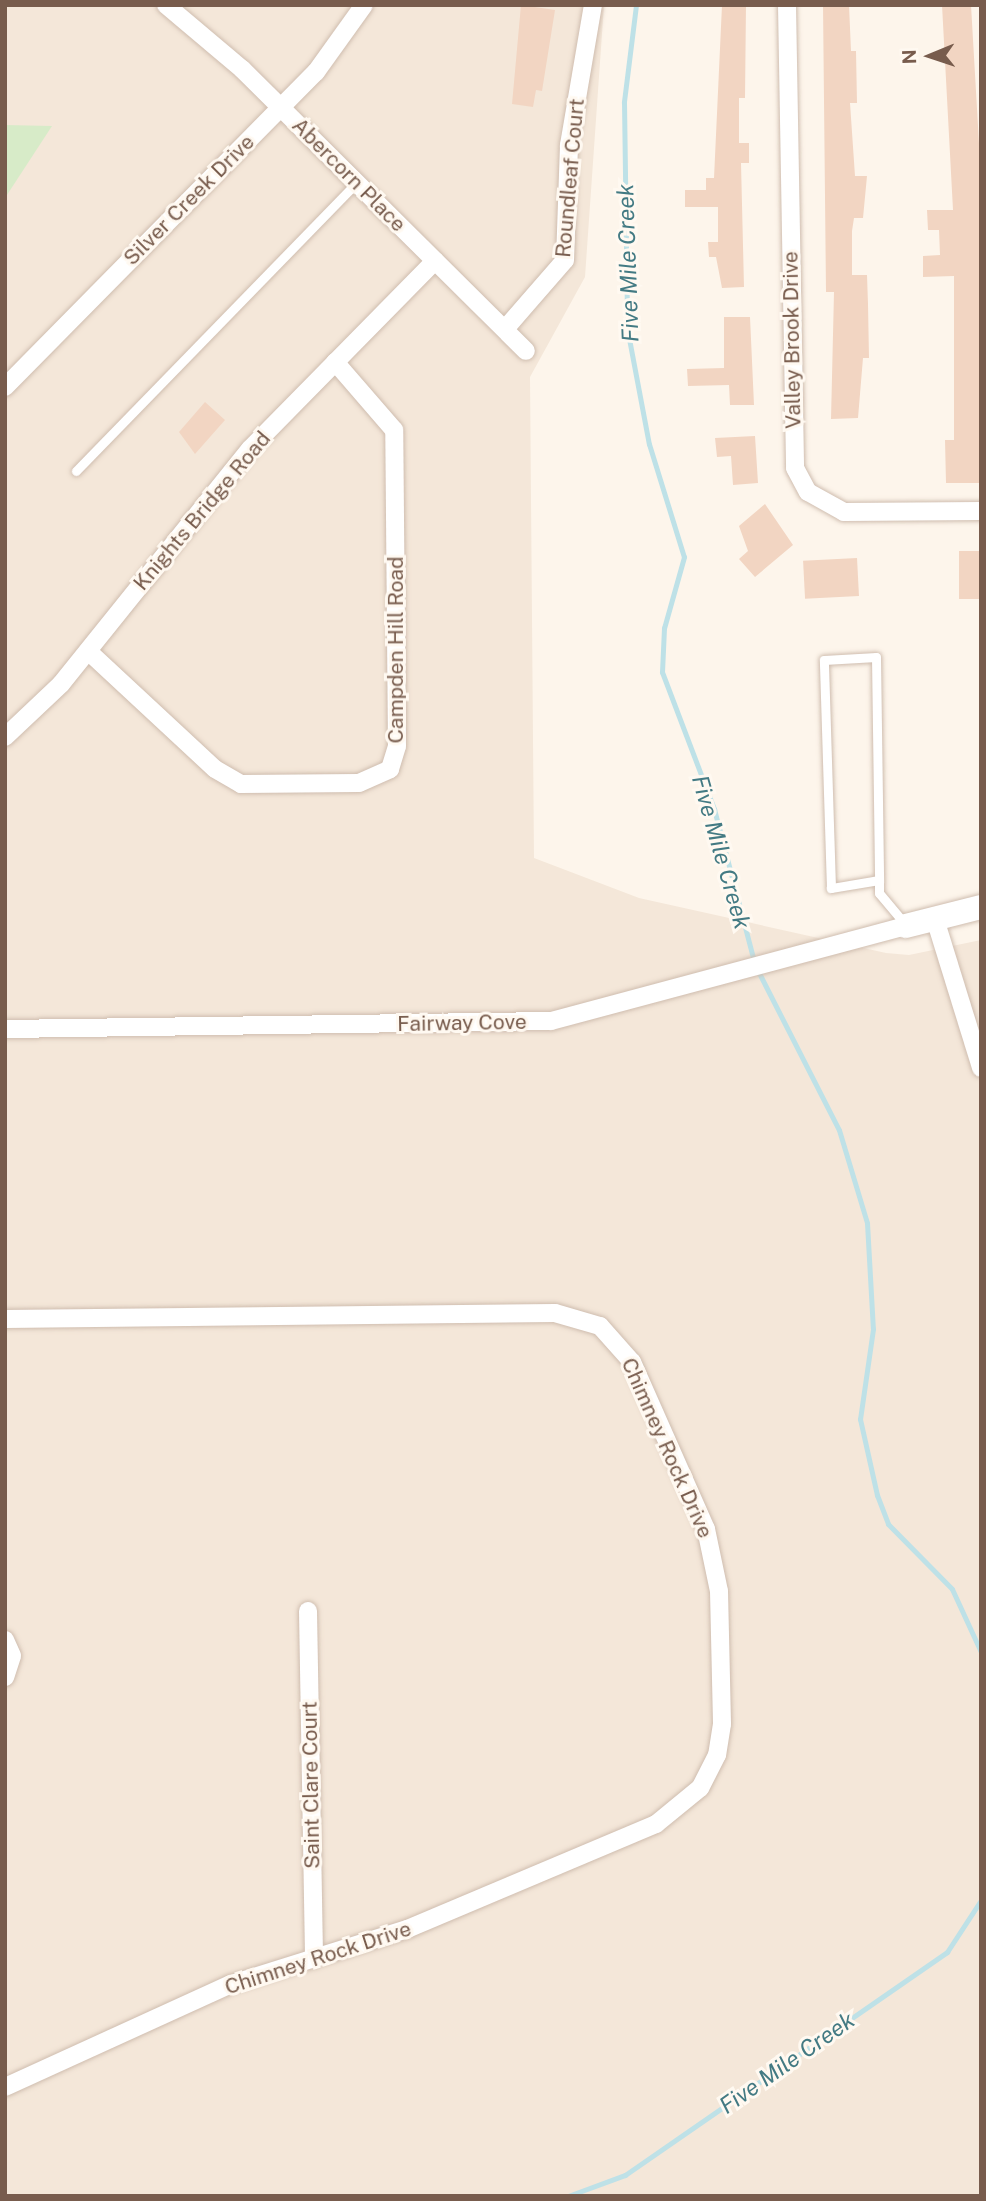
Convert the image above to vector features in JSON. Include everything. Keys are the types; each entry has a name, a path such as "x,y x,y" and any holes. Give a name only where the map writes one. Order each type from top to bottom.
{"street":[{"name":"Abercorn Place","path":"166,5 281,108 526,351"},
{"name":"Silver Creek Drive","path":"5,387 281,108 344,38 364,5"},
{"name":"Roundleaf Court","path":"505,329 565,260 569,145 593,5"},
{"name":"Valley Brook Drive","path":"787,5 793,450 801,482 818,501 844,512 981,511"},
{"name":"Knights Bridge Road","path":"5,737 88,651 224,478 435,261"},
{"name":"Campden Hill Road","path":"88,651 215,769 241,784 359,783 390,769 397,746 396,442 386,414 335,362"},
{"path":"906,926 981,907"},
{"path":"934,919 976,1043 981,1068"},
{"name":"Fairway Cove","path":"5,1029 551,1021 906,926"},
{"name":"Chimney Rock Drive","path":"5,1319 555,1313 600,1326 632,1362 715,1562 722,1724 711,1771 684,1806 656,1824 407,1929 231,1984 5,2087"},
{"name":"Saint Clare Court","path":"308,1611 314,1959"},
{"path":"5,1640 12,1656 5,1677"}],"lane":[{"path":"76,471 356,183"},
{"path":"879,880 831,888 824,660 876,657 879,880 879,893 906,926"}],"shaded area":[{"path":"5,5 604,5 585,277 530,377 534,858 639,898 886,953 909,955 981,940 981,2196 5,2196"}],"green space":[{"path":"5,125 52,126 5,198"}],"building":[{"path":"521,5 555,10 542,91 536,90 533,107 512,104"},
{"path":"722,5 746,5 745,98 739,98 739,143 749,143 749,163 741,163 744,287 722,288 716,257 709,257 708,242 718,242 718,207 685,207 685,190 706,190 706,178 714,178"},
{"path":"823,5 849,5 851,51 856,51 857,103 850,103 855,176 867,176 863,218 854,218 852,231 852,275 867,275 868,304 869,358 863,358 858,418 831,419 834,292 826,292"},
{"path":"942,5 971,5 981,178 980,483 946,483 945,440 954,440 954,276 923,277 923,256 940,255 939,230 928,230 927,210 953,210"},
{"path":"724,317 750,317 754,405 730,405 729,385 688,386 687,369 724,368"},
{"path":"205,402 225,420 195,454 179,432"},
{"path":"755,436 758,483 733,485 731,456 717,457 715,438"},
{"path":"765,504 793,545 755,577 739,559 748,551 739,526"},
{"path":"959,551 981,551 981,599 959,599"},
{"path":"857,558 859,596 805,599 803,561"}],"waterway":[{"name":"Five Mile Creek","path":"636,5 624,102 627,328 649,444 684,557 664,628 662,672 714,809 754,962"},
{"name":"Five Mile Creek","path":"758,971 839,1130 867,1223 873,1329 860,1419 877,1495 888,1524 952,1589 981,1652"},
{"name":"Five Mile Creek","path":"568,2196 625,2175 947,1952 981,1900"}]}
